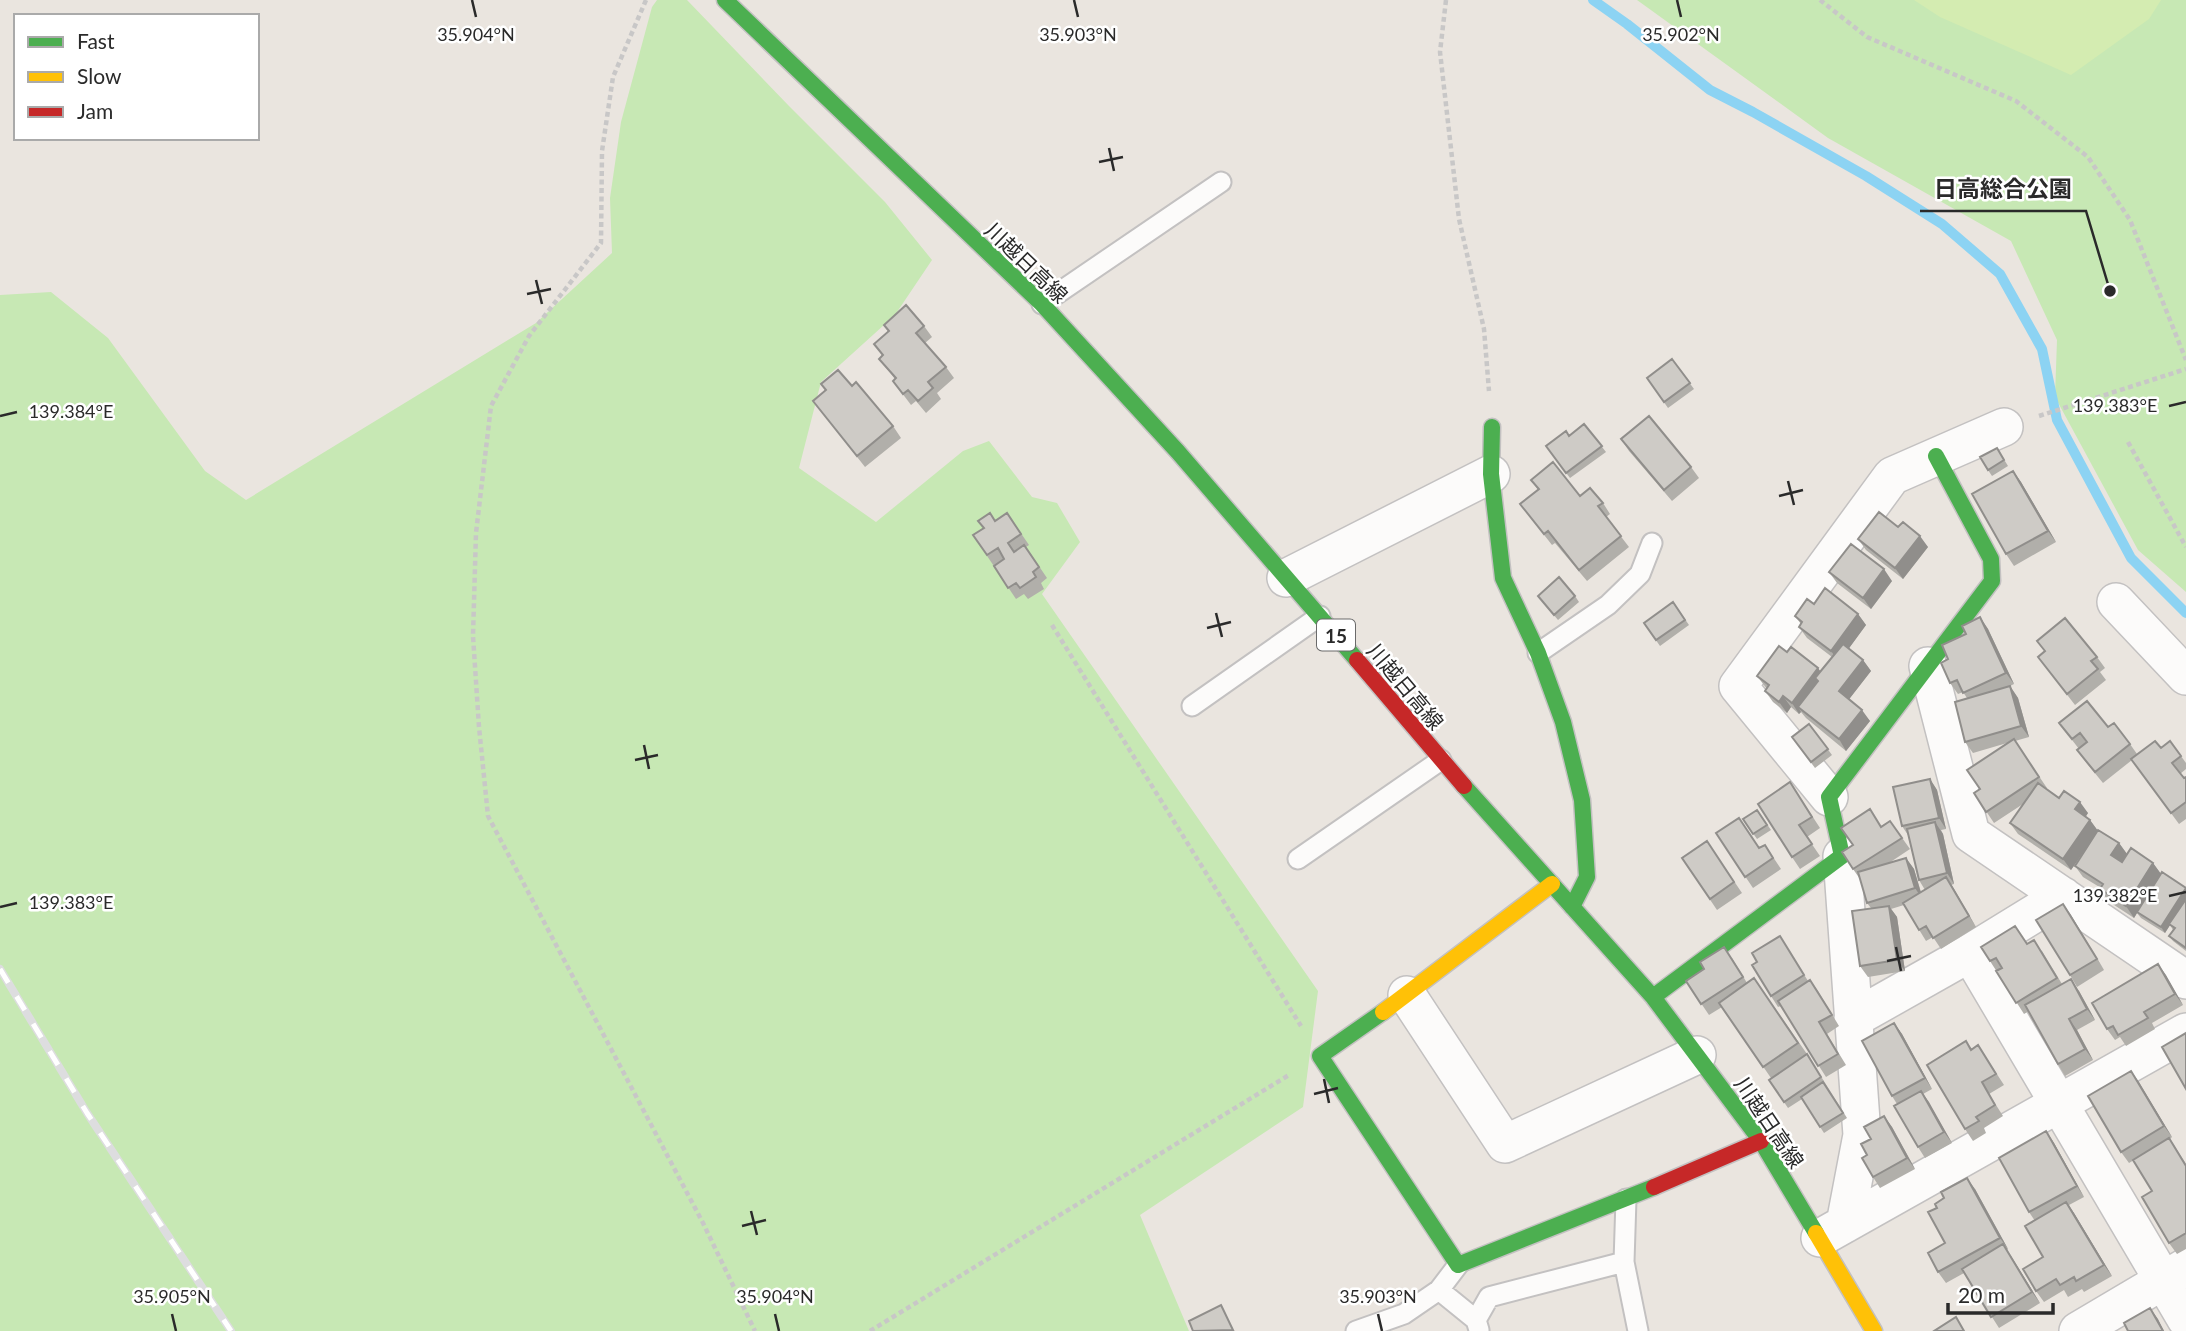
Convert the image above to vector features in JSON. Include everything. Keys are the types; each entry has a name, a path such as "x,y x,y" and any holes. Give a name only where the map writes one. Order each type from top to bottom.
{"street":[{"name":"川越日高線","path":"742,6 1042,304 1178,452 1441,760 1653,997 1761,1142 1833,1231 1874,1331"},
{"path":"1492,427 1491,474 1503,578 1538,653 1563,722 1582,800 1587,877 1572,907"},
{"path":"1833,1231 1862,1135 1842,856 1829,797 1738,686 1892,476 2004,427"},
{"path":"1829,797 1992,581 1991,559 1936,456"},
{"path":"1286,578 1491,474"},
{"path":"2116,602 2186,676"},
{"path":"1928,666 1971,834 2186,980"},
{"path":"1653,997 1842,856"},
{"path":"1552,884 1407,995 1320,1056 1458,1265 1761,1142"},
{"path":"1853,1019 1970,953 2063,896"},
{"path":"1970,953 2059,1104 2175,1274 2186,1319"},
{"path":"1407,995 1505,1144 1697,1055"},
{"path":"1833,1231 2186,1032"},
{"path":"2078,1331 2175,1274"}],"lane":[{"path":"1042,304 1221,182"},
{"path":"1538,653 1608,605 1640,574 1652,543"},
{"path":"1192,706 1320,616"},
{"path":"1298,859 1441,760"},
{"path":"1626,1199 1624,1262 1638,1331"},
{"path":"1439,1290 1478,1326 1489,1297 1624,1262"},
{"path":"1356,1331 1404,1314 1439,1290 1458,1265"}],"path":[{"path":"646,0 613,77 603,151 601,243 529,336 491,406 477,533 472,636 479,727 488,816 703,1223 755,1331"},
{"path":"1446,0 1440,52 1459,219 1484,329 1492,427"},
{"path":"1820,0 1867,37 2016,101 2088,157 2130,220 2186,360"},
{"path":"2004,427 2186,369"},
{"path":"2128,442 2186,547"},
{"path":"870,1331 1320,1056 1052,625"}],"green space":[{"path":"657,0 687,0 885,202 932,260 895,315 821,382 799,468 876,522 963,451 989,441 1032,497 1057,503 1080,542 1042,594 1318,991 1303,1107 1140,1215 1189,1331 0,1331 0,295 51,292 108,338 205,471 246,500 536,323 612,253 610,198 621,122 652,7"},
{"path":"1637,0 2186,0 2186,592 2138,550 2055,397 2057,340 2011,241 1828,138"},
{"path":"1914,0 2161,0 2149,19 2071,75 1940,17"}],"building":[{"path":"906,305 924,326 916,333 946,367 928,382 933,388 918,401 908,390 903,394 893,381 896,378 879,359 883,355 874,344 889,331 884,325"},
{"path":"1672,359 1690,383 1664,402 1647,378"},
{"path":"838,370 852,386 856,382 893,426 857,456 813,401 826,390 821,384"},
{"path":"1649,416 1691,467 1664,490 1621,439"},
{"path":"1584,424 1602,446 1566,473 1546,446 1566,431 1569,436"},
{"path":"1997,448 2004,460 1988,470 1980,457"},
{"path":"1553,462 1580,496 1590,488 1603,503 1598,506 1621,536 1579,570 1548,531 1544,534 1520,504 1539,489 1531,480"},
{"path":"2013,471 2048,531 2006,554 1972,494"},
{"path":"1879,512 1898,527 1903,522 1920,536 1895,568 1858,539"},
{"path":"990,513 995,521 1007,513 1021,534 1008,543 1014,552 1024,545 1039,567 1033,572 1036,577 1020,588 1016,583 1008,588 994,566 1004,559 998,548 987,555 973,535 984,528 978,521"},
{"path":"1851,544 1884,569 1863,598 1829,572"},
{"path":"1559,577 1575,596 1554,615 1538,596"},
{"path":"1825,588 1858,614 1831,651 1799,627 1802,622 1795,616 1807,599 1814,604"},
{"path":"1673,602 1685,620 1656,640 1644,623"},
{"path":"1980,617 2006,673 1963,693 1957,680 1950,683 1941,663 1948,659 1942,645 1966,634 1962,626"},
{"path":"2065,618 2097,657 2091,661 2098,669 2067,694 2038,657 2045,651 2037,641"},
{"path":"1843,644 1863,660 1839,691 1862,710 1839,739 1798,707 1818,681 1815,678"},
{"path":"1779,646 1787,652 1791,647 1818,668 1792,703 1783,696 1779,702 1765,691 1769,685 1757,676"},
{"path":"2010,686 2021,726 1965,742 1955,702"},
{"path":"2087,701 2108,727 2114,723 2130,744 2095,772 2077,750 2087,742 2080,733 2072,739 2059,723"},
{"path":"1809,724 1828,749 1811,762 1792,737"},
{"path":"2014,739 2039,777 1986,812 1974,793 1980,789 1967,770"},
{"path":"2155,741 2161,748 2170,741 2181,756 2172,763 2184,778 2186,777 2186,802 2171,813 2131,759"},
{"path":"1930,779 1939,818 1902,826 1893,787"},
{"path":"1790,782 1812,817 1799,825 1812,844 1792,857 1758,804"},
{"path":"2038,783 2059,798 2064,791 2080,802 2075,809 2090,820 2063,859 2010,823"},
{"path":"1870,809 1881,827 1890,821 1902,838 1853,869 1842,852 1853,845 1841,828"},
{"path":"1757,810 1767,825 1753,834 1743,819"},
{"path":"1739,818 1759,848 1765,845 1773,858 1745,877 1716,833"},
{"path":"1935,822 1947,873 1919,880 1907,829"},
{"path":"2098,830 2119,843 2111,855 2122,862 2131,848 2153,863 2126,906 2100,889 2103,884 2075,866"},
{"path":"1707,841 1734,882 1710,899 1682,858"},
{"path":"1906,858 1915,888 1867,903 1858,872"},
{"path":"2162,872 2186,888 2161,927 2137,912"},
{"path":"1946,877 1969,916 1933,938 1926,926 1919,930 1903,903"},
{"path":"2186,899 2186,948 2169,936 2175,928 2169,924"},
{"path":"2063,904 2097,959 2070,975 2036,920"},
{"path":"1889,906 1897,960 1860,966 1852,911"},
{"path":"2015,926 2027,944 2034,940 2057,978 2016,1003 1996,971 2002,968 1996,958 1990,961 1981,947"},
{"path":"1780,936 1804,975 1771,996 1752,965 1757,962 1752,953"},
{"path":"1724,947 1743,977 1701,1004 1686,981 1704,969 1700,962"},
{"path":"2158,964 2175,994 2144,1012 2148,1018 2118,1035 2113,1026 2107,1029 2092,1003"},
{"path":"1754,978 1798,1043 1763,1067 1719,1003"},
{"path":"2071,979 2087,1009 2069,1019 2085,1049 2058,1064 2025,1005"},
{"path":"1810,980 1832,1015 1819,1022 1838,1054 1818,1066 1778,1001"},
{"path":"1894,1023 1925,1078 1892,1096 1862,1041"},
{"path":"2186,1033 2186,1089 2162,1047"},
{"path":"1966,1041 1971,1050 1978,1045 1996,1074 1982,1082 1995,1105 1976,1117 1979,1121 1965,1129 1927,1065"},
{"path":"1807,1054 1821,1077 1784,1102 1769,1080"},
{"path":"2131,1071 2164,1126 2121,1152 2088,1096"},
{"path":"1823,1082 1843,1113 1820,1127 1801,1097"},
{"path":"1921,1091 1944,1132 1918,1147 1894,1106"},
{"path":"1884,1116 1907,1158 1873,1177 1862,1158 1867,1155 1861,1144 1871,1139 1864,1127"},
{"path":"2046,1131 2077,1186 2029,1212 1999,1158"},
{"path":"2169,1138 2186,1166 2186,1233 2169,1243 2142,1197 2152,1191 2133,1160"},
{"path":"1967,1178 2000,1238 1938,1272 1928,1253 1945,1243 1928,1212 1937,1208 1935,1204 1944,1198 1941,1192"},
{"path":"2066,1202 2104,1265 2076,1281 2074,1277 2060,1285 2056,1279 2036,1291 2023,1269 2043,1257 2025,1226"},
{"path":"2003,1244 2032,1292 1991,1317 1962,1269"},
{"path":"1221,1305 1233,1330 1193,1331 1189,1321"},
{"path":"2150,1308 2163,1331 2128,1331 2124,1323"},
{"path":"1956,1317 1964,1331 1934,1331"}],"waterway":[{"path":"1593,0 1710,90 1866,176 1942,224 2000,274 2042,349 2057,420 2131,558 2186,613"}],"railway":[{"path":"0,969 87,1113 231,1331"}],"traffic: fast":[{"path":"725,0 1042,304 1178,452 1357,660"},
{"path":"1492,427 1491,474 1503,578 1538,653 1563,722 1582,800 1587,877 1572,907"},
{"path":"1653,997 1842,856 1829,797 1992,581 1991,559 1936,456"},
{"path":"1464,786 1653,997 1761,1141 1816,1233"},
{"path":"1383,1012 1320,1056 1458,1265 1654,1187"}],"traffic: slow":[{"path":"1383,1012 1552,884"},
{"path":"1816,1233 1874,1331"}],"traffic: jam":[{"path":"1357,660 1464,786"},
{"path":"1654,1187 1761,1141"}],"place":[{"name":"日高総合公園","path":"2110,291"}]}
